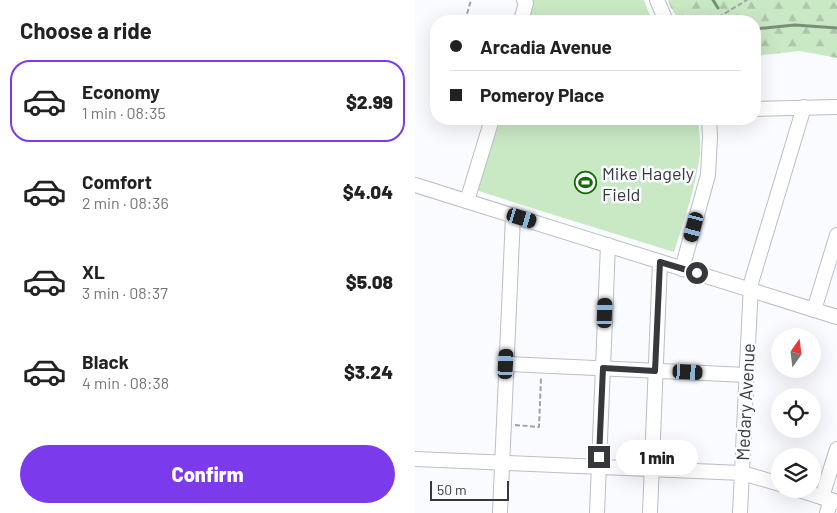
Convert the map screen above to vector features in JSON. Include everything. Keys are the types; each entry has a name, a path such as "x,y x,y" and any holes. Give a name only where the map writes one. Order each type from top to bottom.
{"street":[{"path":"522,15 524,0"},
{"path":"657,0 663,15"},
{"name":"Medary Avenue","path":"740,513 752,278 804,107"},
{"path":"761,109 837,107"},
{"path":"467,201 490,125"},
{"path":"683,269 708,175 709,125"},
{"path":"415,192 415,185 837,317"},
{"path":"500,513 513,216"},
{"path":"814,310 837,235"},
{"path":"597,513 608,246"},
{"path":"649,513 660,262"},
{"path":"506,364 747,375"},
{"path":"817,498 829,503 837,449"},
{"path":"415,459 742,473 771,481"}],"path":[{"path":"466,15 471,0"},
{"path":"722,15 747,0"},
{"path":"512,425 539,427 541,366"}],"green space":[{"path":"533,0 644,0 650,15 528,15"},
{"path":"668,0 837,0 837,58 799,51 761,55 761,15 675,15"},
{"name":"Mike Hagely Field","path":"495,125 698,125 700,154 696,179 674,252 476,190"}],"waterway":[{"path":"713,0 718,8"},
{"path":"761,28 795,25 837,28"}],"place":[{"name":"Mike Hagely Field","path":"586,183"}],"route":[{"path":"599,457 603,368 655,371 660,262 697,273"}]}
